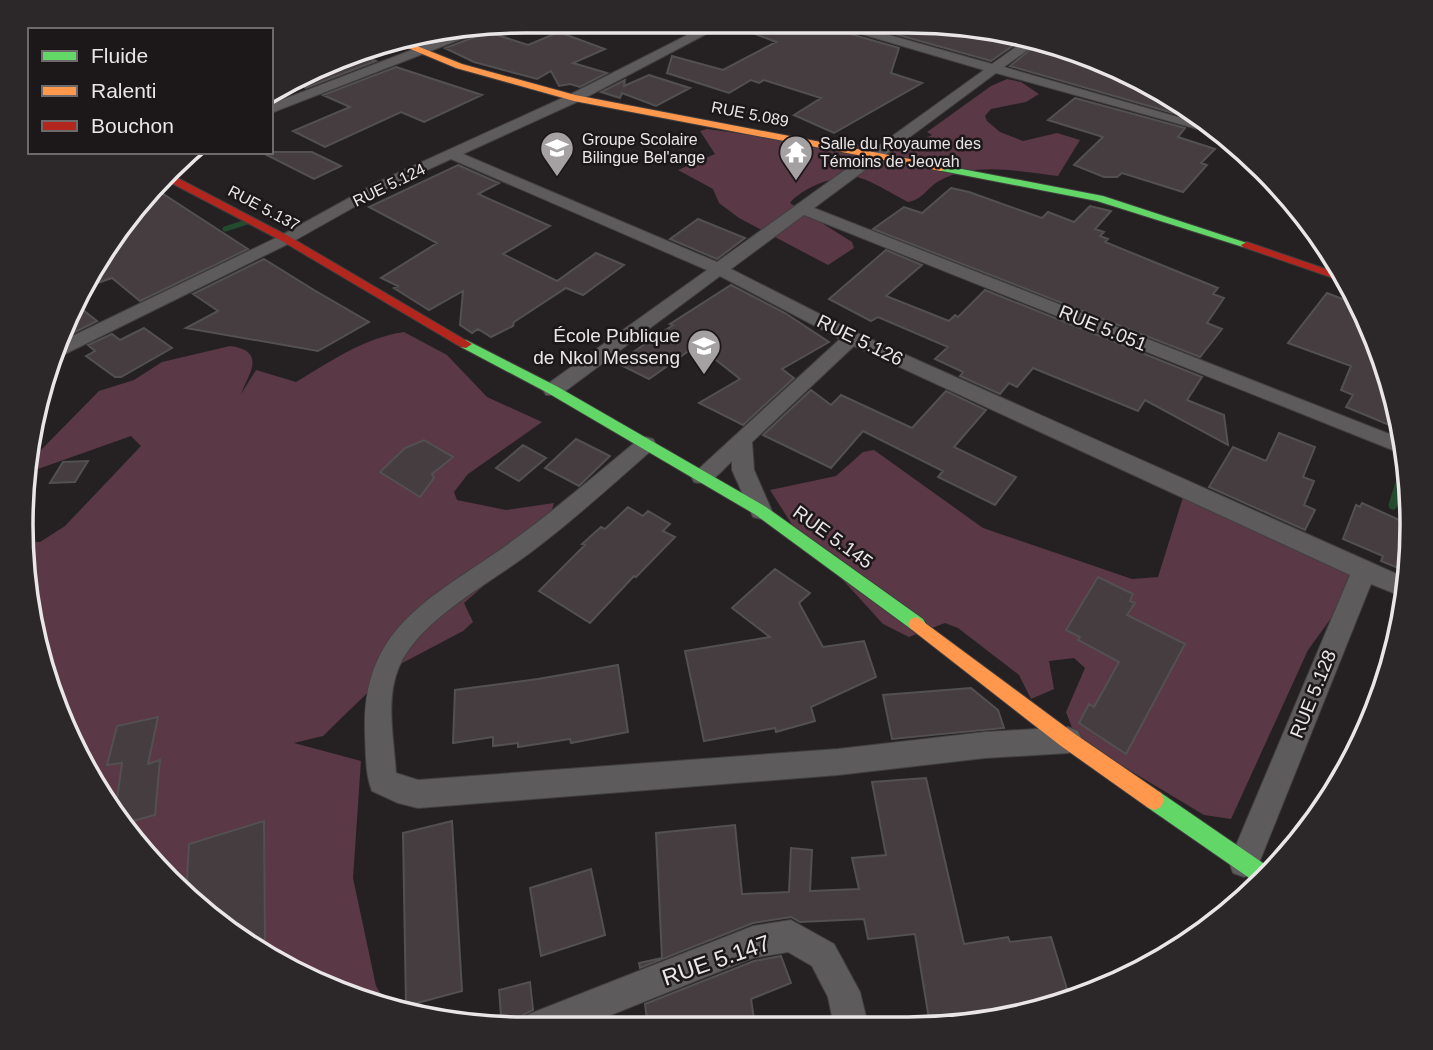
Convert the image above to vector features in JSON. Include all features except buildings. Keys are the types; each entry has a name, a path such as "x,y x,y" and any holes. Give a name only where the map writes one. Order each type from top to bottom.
{"street":[{"name":"RUE 5.124","path":"68,345 286,239 383,185 575,98 702,33"},
{"path":"870,33 1194,126"},
{"path":"273,108 454,38"},
{"name":"RUE 5.089","path":"409,47 509,81 575,98 1099,198 1191,225 1331,275"},
{"path":"553,390 1023,47"},
{"name":"RUE 5.126","path":"453,155 717,268 852,338 1364,570"},
{"name":"RUE 5.137","path":"174,180 286,239 346,275"},
{"name":"RUE 5.051","path":"803,209 1393,444"},
{"name":"RUE 5.145","path":"346,275 437,329 553,390 761,511 968,661 1068,740 1255,870"},
{"path":"702,476 852,338"},
{"path":"741,440 743,470 761,511"},
{"path":"646,444 525,544 409,632 388,660 380,694 382,781 398,789 418,793 838,762 985,745 1068,740"},
{"path":"1364,570 1396,584"},
{"name":"RUE 5.128","path":"1255,870 1364,570"},
{"name":"RUE 5.147","path":"565,1017 753,942 791,936 823,955 843,992 849,1017"}],"shaded area":[{"path":"1007,79 1021,82 1039,94 1026,102 991,109 985,116 987,121 1000,132 1023,141 1057,133 1080,140 1058,176 998,170 968,171 939,181 917,199 908,202 857,177 820,183 790,203 852,242 854,248 828,265 739,218 719,203 713,189 678,170 715,154 700,131 707,129 780,139 907,147 932,135 927,132 991,86"},
{"path":"404,332 447,355 487,397 542,422 468,474 454,492 457,500 506,510 554,503 545,532 464,603 473,622 463,631 393,668 323,736 294,743 361,761 353,878 376,986 382,995 308,966 252,934 177,873 135,824 99,771 59,683 37,589 34,542 40,542 65,526 141,446 131,436 36,469 39,452 99,391 134,380 162,362 230,346 242,349 252,358 251,372 241,394 256,370 296,382 361,345"},
{"path":"874,450 983,528 1132,579 1158,577 1184,494 1319,553 1350,576 1345,599 1308,650 1231,819 1204,815 1076,738 1066,712 1085,668 1074,658 1049,661 1054,689 1031,699 1019,675 958,628 945,623 909,637 883,624 791,523 770,490 836,476 863,452"}],"waterway":[{"path":"225,229 247,222"},
{"path":"1393,505 1398,488"}],"traffic: fast":[{"path":"941,168 1099,198 1247,245"},
{"path":"466,344 553,390 761,511 917,624"},
{"path":"1154,800 1257,872"}],"traffic: slow":[{"path":"412,47 459,66 574,98 941,168"},
{"path":"917,624 1068,740 1154,800"}],"traffic: jam":[{"path":"174,180 286,239 466,344"},
{"path":"1247,245 1331,275"}],"place":[{"name":"Groupe Scolaire Bilingue Bel'ange","path":"557,178"},
{"name":"Salle du Royaume des Témoins de Jeovah","path":"796,182"},
{"name":"École Publique de Nkol Messeng","path":"704,376"}]}
